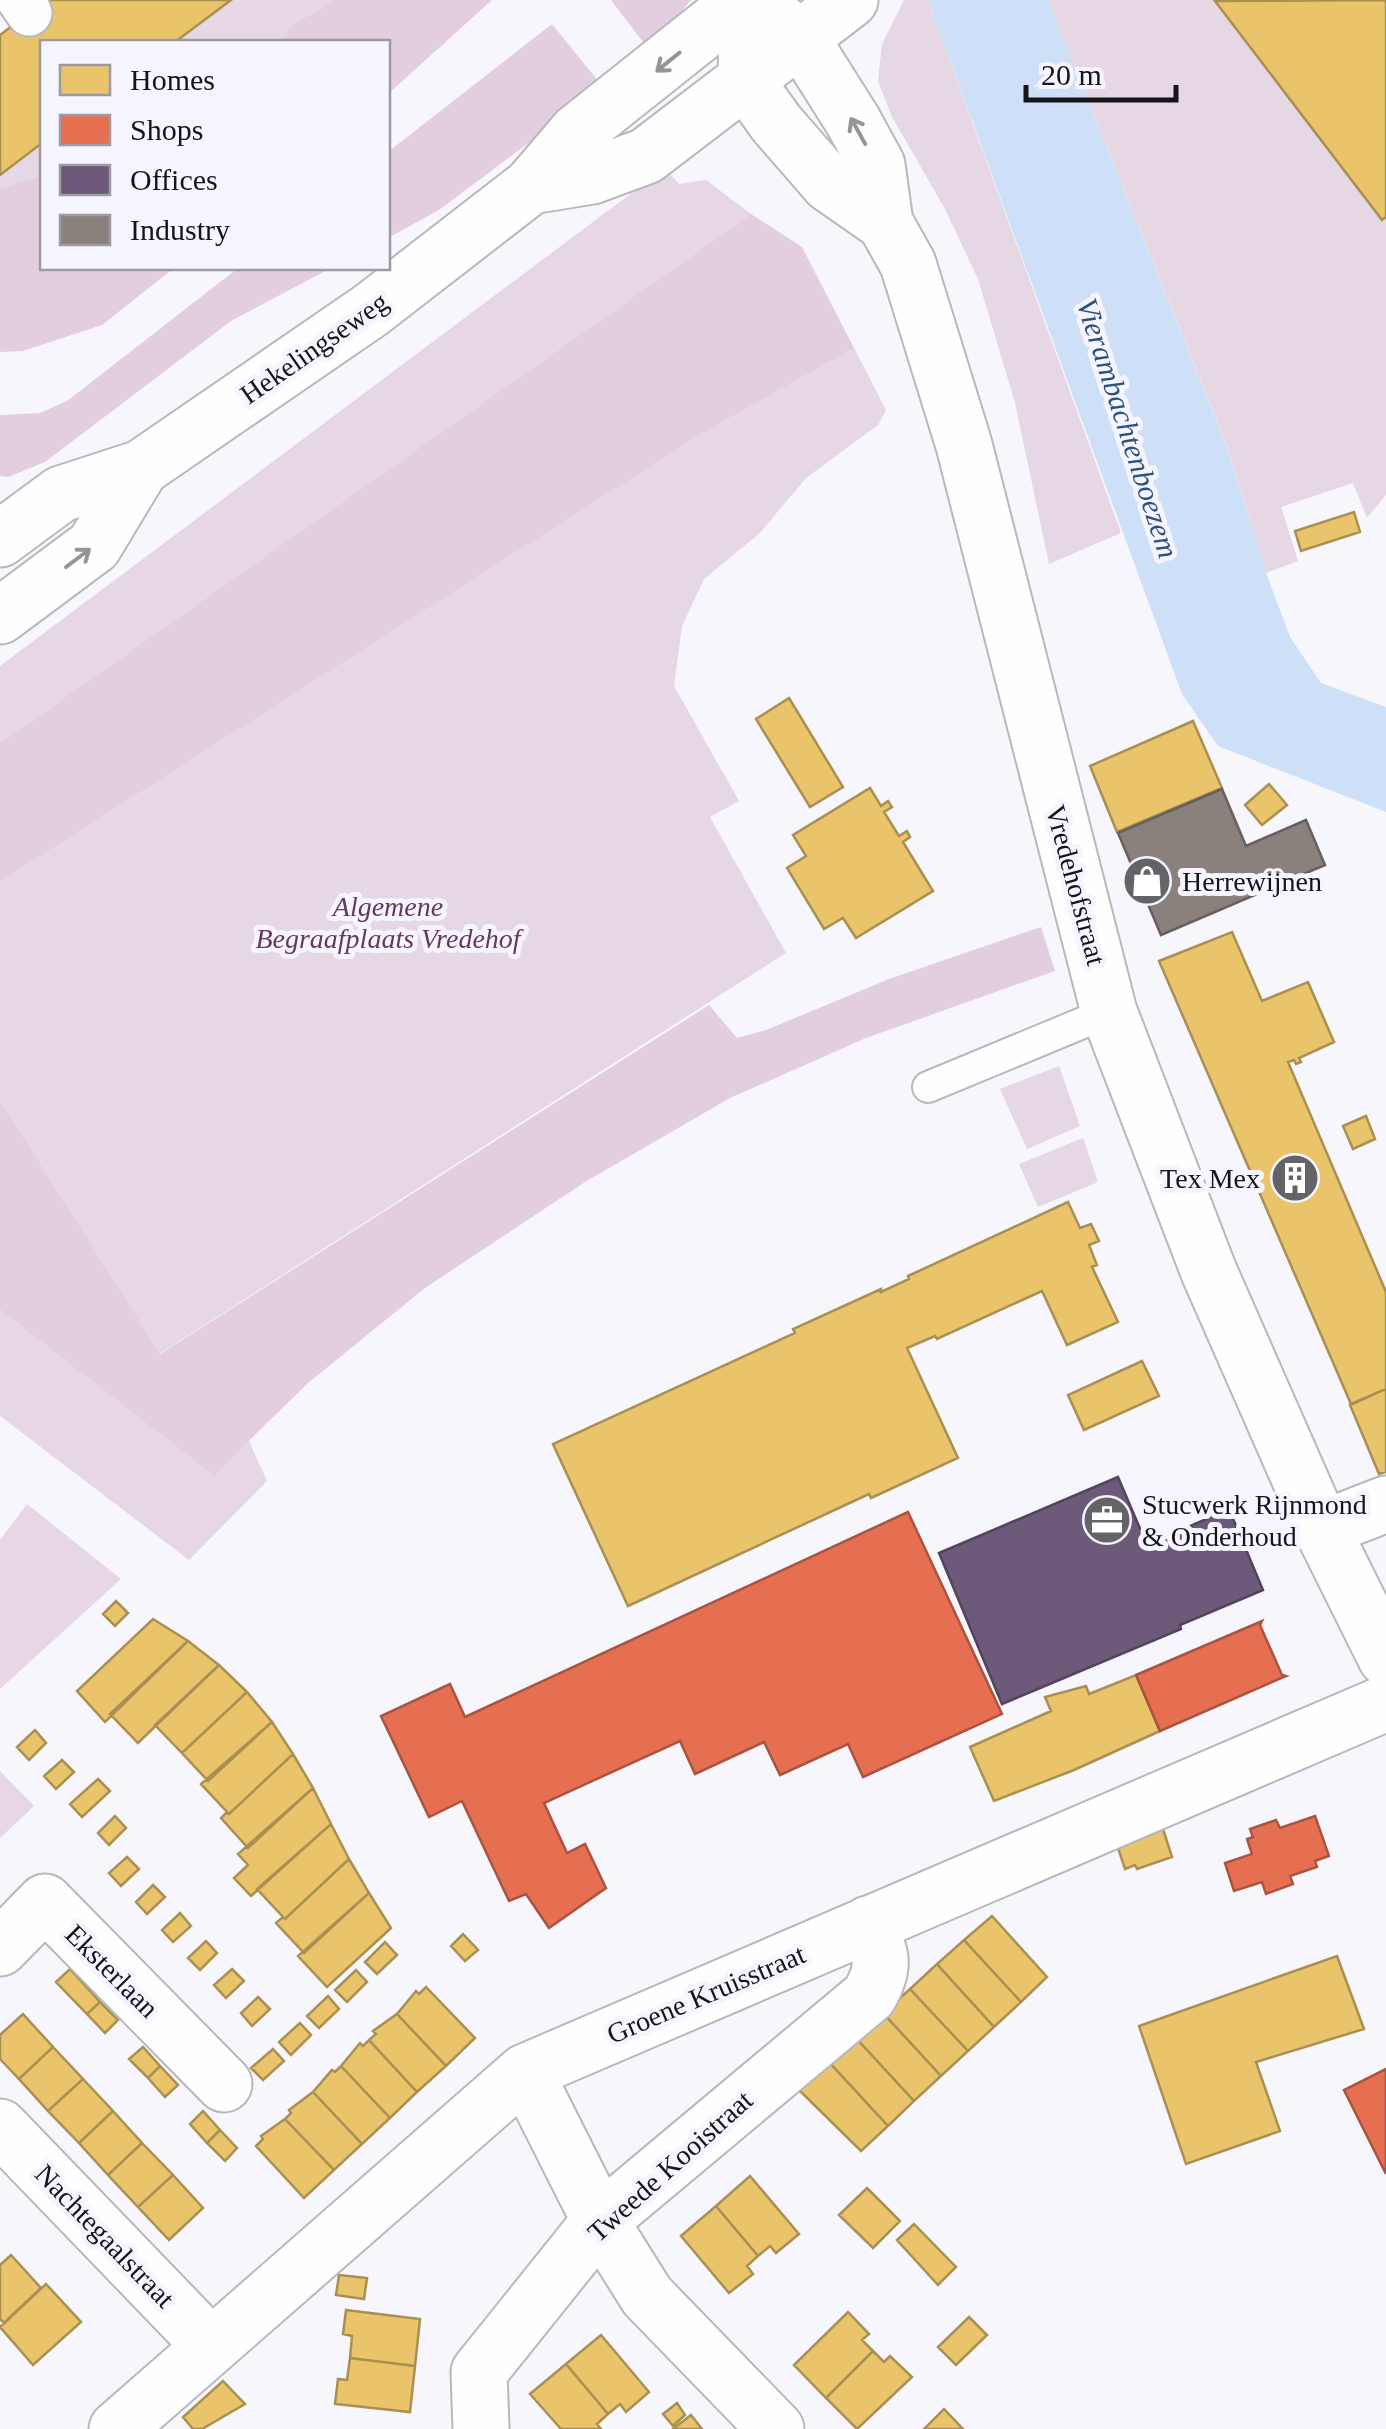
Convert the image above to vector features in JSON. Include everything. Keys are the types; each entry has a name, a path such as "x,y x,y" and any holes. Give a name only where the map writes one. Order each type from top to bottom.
{"street":[{"name":"Vredehofstraat","path":"747,0 800,37 877,165 885,223 908,264 964,445 1109,1012 1209,1272 1322,1529 1386,1658"},
{"name":"Hekelingseweg","path":"0,540 61,494 142,468 370,310 530,186 577,132 747,0"},
{"path":"746,81 747,0"},
{"name":"Hekelingseweg","path":"530,186 592,176 646,156 850,0"},
{"name":"Vredehofstraat","path":"746,81 829,184 885,223"},
{"name":"Hekelingseweg","path":"0,616 94,546 142,468"},
{"path":"1322,1529 1386,1504"},
{"name":"Groene Kruisstraat","path":"117,2429 525,2072 1386,1702"},
{"name":"Eksterlaan","path":"0,1948 44,1902 224,2084"},
{"name":"Tweede Kooistraat","path":"481,2429 479,2372 600,2221 869,1996 880,1978 882,1957 868,1924"},
{"path":"525,2072 600,2221 647,2296 776,2429"},
{"name":"Nachtegaalstraat","path":"0,2127 210,2345"}],"lane":[{"path":"928,1087 1109,1012"}],"green space":[{"path":"231,0 334,0 294,24 279,40 178,40"},
{"path":"904,0 928,0 1121,533 1049,564 1015,403 978,279 945,209 892,117 878,81 882,44"},
{"path":"1048,0 1386,0 1386,495 1367,518 1353,483 1281,507 1298,561 1266,573 1229,451"},
{"path":"40,145 40,177 0,188 0,175"},
{"path":"665,168 679,184 706,180 751,214 0,743 0,666"},
{"name":"Algemene Begraafplaats Vredehof","path":"854,348 886,410 878,425 806,478 759,534 704,579 682,626 674,686 739,801 710,817 786,953 159,1354 0,1100 0,882 700,435"},
{"path":"1059,1066 1080,1126 1027,1149 1000,1089"},
{"path":"1083,1138 1098,1182 1038,1207 1019,1164"},
{"path":"0,1310 214,1474 249,1441 267,1481 189,1560 0,1416"},
{"path":"27,1504 121,1579 0,1689 0,1540"},
{"path":"0,1771 34,1806 0,1838"}],"shaded area":[{"path":"334,0 492,0 390,92 390,40 279,40 294,24"},
{"path":"611,0 691,0 649,50"},
{"path":"552,24 603,87 439,210 390,237 390,150"},
{"path":"40,177 40,270 171,270 102,325 23,351 0,352 0,188"},
{"path":"751,214 802,247 854,348 700,435 0,882 0,743"},
{"path":"235,270 327,270 231,321 45,462 8,477 0,476 0,415 40,413 67,401"},
{"path":"1041,927 1055,971 866,1038 730,1098 585,1182 425,1288 308,1383 214,1475 0,1310 0,1100 160,1354 709,1005 737,1038 766,1030 889,979"}],"water":[{"name":"Vierambachtenboezem","path":"928,0 1048,0 1229,452 1290,637 1321,683 1386,707 1386,812 1218,746 1182,694"}],"building: Homes":[{"path":"46,0 231,0 178,40 40,40 40,145 0,175 0,35"},
{"path":"1386,0 1386,217 1382,220 1215,1"},
{"path":"1354,512 1360,532 1301,551 1295,531"},
{"path":"789,698 843,787 810,807 756,719"},
{"path":"1193,721 1222,788 1117,832 1090,766"},
{"path":"1269,784 1287,805 1262,825 1245,805"},
{"path":"870,788 881,806 888,801 892,807 884,812 899,836 907,831 910,837 903,842 933,891 856,938 843,918 824,929 787,868 806,856 793,835"},
{"name":"Tex Mex","path":"1232,932 1262,1001 1308,982 1334,1042 1299,1058 1301,1062 1288,1062 1386,1292 1386,1389 1351,1404 1159,961"},
{"path":"1366,1116 1375,1139 1353,1149 1343,1126"},
{"path":"1068,1202 1080,1228 1091,1224 1099,1241 1089,1245 1097,1265 1092,1267 1118,1322 1067,1345 1042,1291 937,1339 935,1336 907,1348 958,1458 871,1498 869,1494 628,1606 553,1444"},
{"path":"1142,1361 1159,1396 1084,1430 1068,1395"},
{"path":"1386,1389 1386,1472 1379,1474 1350,1405"},
{"path":"116,1601 128,1613 115,1626 103,1614"},
{"path":"153,1619 188,1641 105,1722 77,1691"},
{"path":"188,1641 219,1665 138,1743 110,1714"},
{"path":"219,1665 247,1692 182,1753 155,1725"},
{"path":"1136,1675 1160,1731 994,1801 970,1747 1051,1711 1045,1697 1086,1686 1089,1694"},
{"path":"247,1692 272,1722 208,1781 182,1753"},
{"path":"272,1722 293,1754 229,1814 201,1784"},
{"path":"35,1730 46,1743 29,1760 17,1747"},
{"path":"293,1754 313,1788 248,1848 221,1818"},
{"path":"62,1760 74,1772 56,1789 44,1776"},
{"path":"98,1779 110,1791 82,1817 70,1804"},
{"path":"313,1788 331,1824 251,1896 234,1878 248,1865 238,1854"},
{"path":"115,1816 126,1828 109,1845 98,1833"},
{"path":"331,1824 349,1859 285,1919 257,1889"},
{"path":"1163,1829 1172,1857 1125,1869 1118,1848"},
{"path":"127,1857 139,1869 121,1886 109,1873"},
{"path":"349,1859 369,1893 304,1953 276,1923"},
{"path":"153,1885 165,1897 147,1914 136,1902"},
{"path":"369,1893 391,1928 327,1987 298,1956"},
{"path":"180,1913 191,1926 173,1942 162,1930"},
{"path":"992,1916 1047,1977 1021,2002 964,1940"},
{"path":"463,1934 478,1950 465,1961 451,1946"},
{"path":"964,1940 1021,2002 994,2027 937,1964"},
{"path":"206,1941 217,1953 200,1970 188,1958"},
{"path":"385,1942 397,1955 377,1974 365,1962"},
{"path":"1337,1956 1364,2029 1256,2062 1280,2131 1186,2164 1139,2026"},
{"path":"937,1964 994,2027 968,2051 910,1989"},
{"path":"70,1969 100,2002 87,2014 56,1982"},
{"path":"232,1969 244,1981 226,1998 214,1985"},
{"path":"356,1970 367,1982 347,2002 335,1990"},
{"path":"426,1987 475,2038 446,2066 397,2014 416,1991 419,1994"},
{"path":"910,1989 968,2051 941,2076 883,2013"},
{"path":"328,1996 339,2009 319,2028 307,2016"},
{"path":"258,1997 270,2009 252,2026 241,2013"},
{"path":"100,2002 118,2020 105,2033 87,2014"},
{"path":"883,2013 941,2076 914,2101 856,2038"},
{"path":"23,2014 53,2047 19,2079 0,2059 0,2035"},
{"path":"397,2014 446,2066 417,2092 369,2040 376,2034 373,2031"},
{"path":"300,2023 311,2035 291,2055 279,2042"},
{"path":"856,2038 914,2101 888,2126 829,2062"},
{"path":"369,2040 417,2092 390,2118 341,2066 360,2043 363,2046"},
{"path":"53,2047 83,2079 48,2111 19,2079"},
{"path":"143,2047 160,2066 148,2078 129,2059"},
{"path":"273,2049 284,2061 263,2080 251,2068"},
{"path":"829,2062 888,2126 861,2151 798,2089"},
{"path":"160,2066 178,2085 165,2097 148,2078"},
{"path":"341,2066 390,2118 362,2144 313,2092 332,2070 335,2072"},
{"path":"83,2079 113,2111 79,2143 48,2111"},
{"path":"313,2092 362,2144 334,2170 285,2119 291,2113 289,2110"},
{"path":"113,2111 142,2143 108,2175 79,2143"},
{"path":"203,2111 220,2130 207,2143 190,2124"},
{"path":"285,2119 334,2170 304,2198 256,2146 263,2139 261,2136"},
{"path":"220,2130 237,2148 225,2161 207,2143"},
{"path":"142,2143 173,2175 138,2207 108,2175"},
{"path":"173,2175 203,2208 169,2240 138,2207"},
{"path":"750,2176 799,2234 776,2253 770,2246 758,2256 716,2206"},
{"path":"867,2188 900,2221 873,2248 839,2215"},
{"path":"716,2206 758,2256 747,2266 753,2274 729,2293 681,2236"},
{"path":"914,2224 956,2267 938,2285 897,2240"},
{"path":"11,2255 41,2288 4,2323 0,2319 0,2265"},
{"path":"339,2275 367,2278 364,2299 336,2295"},
{"path":"46,2284 81,2322 33,2365 0,2327"},
{"path":"346,2310 420,2319 415,2366 350,2358 352,2336 343,2334"},
{"path":"848,2312 869,2334 862,2340 873,2351 826,2398 794,2365"},
{"path":"969,2317 987,2335 956,2365 938,2347"},
{"path":"601,2335 649,2392 626,2412 620,2404 608,2414 566,2364"},
{"path":"873,2351 884,2362 890,2356 912,2377 857,2429 826,2398"},
{"path":"350,2358 415,2366 410,2412 335,2404 338,2379 347,2380"},
{"path":"566,2364 608,2414 597,2424 601,2429 561,2429 530,2394"},
{"path":"223,2381 245,2404 202,2429 193,2429 183,2417"},
{"path":"677,2403 685,2415 673,2426 663,2414"},
{"path":"944,2409 963,2429 924,2429"},
{"path":"691,2415 702,2429 673,2429"}],"building: Shops":[{"path":"908,1512 1002,1714 863,1777 848,1744 780,1775 764,1742 695,1774 680,1741 544,1803 567,1853 585,1844 606,1888 549,1928 526,1894 509,1901 462,1801 429,1817 381,1716 450,1684 465,1717"},
{"path":"1262,1621 1260,1625 1282,1675 1286,1676 1160,1731 1136,1675"},
{"path":"1315,1816 1329,1856 1315,1861 1317,1867 1290,1876 1293,1884 1266,1894 1262,1882 1234,1891 1225,1863 1252,1854 1247,1839 1253,1837 1250,1829 1276,1820 1280,1828"},
{"path":"1386,2069 1386,2174 1344,2090"}],"building: Offices":[{"path":"1118,1477 1147,1545 1229,1509 1263,1590 1002,1704 939,1553"}],"building: Industry":[{"path":"1222,789 1246,846 1306,820 1325,865 1161,935 1118,833"}],"place":[{"name":"Herrewijnen","path":"1147,881"},
{"name":"Tex Mex","path":"1295,1178"},
{"name":"Stucwerk Rijnmond & Onderhoud","path":"1107,1520"}]}
